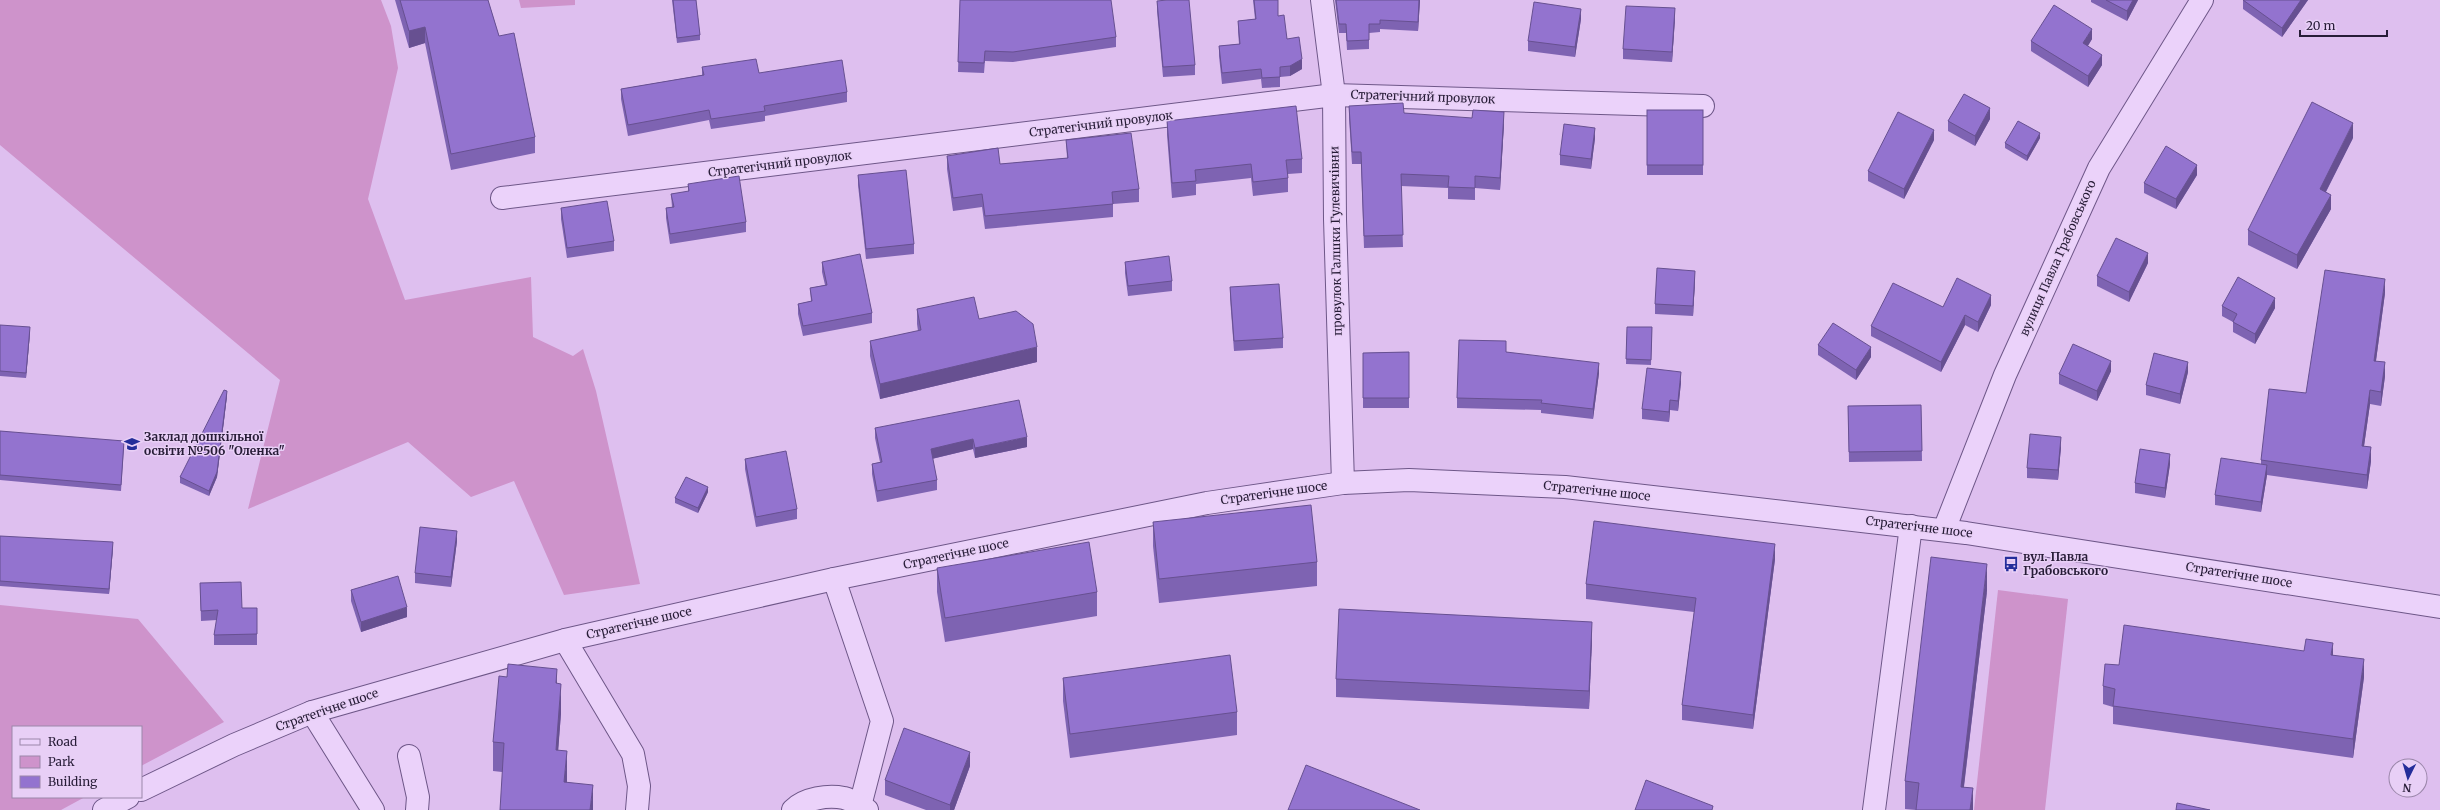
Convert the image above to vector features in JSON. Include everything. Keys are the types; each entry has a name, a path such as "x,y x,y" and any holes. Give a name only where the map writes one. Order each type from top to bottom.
{"street":[{"name":"провулок Галшки Гулевичівни","path":"1322,0 1334,95 1335,233 1343,483"},
{"name":"вулиця Павла Грабовського","path":"1944,530 2005,375 2099,168 2202,0"},
{"name":"Стратегічний провулок","path":"502,198 1334,95 1703,106"},
{"name":"Стратегічне шосе","path":"142,790 234,744 312,712 565,640 834,579 1207,502 1343,483 1408,480 1565,486 1944,530 2440,607"},
{"path":"1874,810 1911,526"},
{"path":"794,810 800,804 822,797 845,798 863,808 882,721 834,579"},
{"path":"565,640 633,754 639,786 637,810"},
{"path":"312,712 373,810"},
{"path":"409,756 418,797 417,810"},
{"path":"104,810 126,798"}],"green space":[{"path":"0,0 381,0 391,26 398,68 368,199 405,300 531,277 533,337 573,356 583,349 596,391 640,584 564,595 514,481 471,497 408,442 248,509 280,380 0,145"},
{"path":"519,0 575,0 575,5 521,8"},
{"path":"1998,590 2068,599 2045,810 1974,810"},
{"path":"0,605 138,619 224,722 142,765 142,726 12,726 12,798 83,798 61,810 0,810"}],"building":[{"path":"400,0 488,0 499,36 514,33 535,137 451,154 425,27 409,31"},
{"path":"673,0 696,0 700,35 677,38"},
{"path":"960,0 1111,0 1116,37 1013,52 985,51 984,63 958,62"},
{"path":"1189,0 1195,65 1163,67 1157,1"},
{"path":"1254,0 1278,0 1278,16 1284,15 1287,39 1299,37 1302,59 1290,66 1280,67 1280,77 1262,78 1261,69 1222,73 1219,46 1240,44 1238,21 1256,19"},
{"path":"1336,0 1419,0 1418,22 1380,20 1380,24 1369,24 1369,40 1347,41 1346,24 1339,24"},
{"path":"2106,0 2133,0 2127,11"},
{"path":"2243,0 2301,0 2282,28"},
{"path":"1534,2 1581,9 1575,47 1528,41"},
{"path":"2054,5 2092,29 2083,43 2102,55 2088,76 2031,41"},
{"path":"1626,6 1675,8 1672,52 1623,49"},
{"path":"756,59 759,73 842,60 847,92 764,106 765,111 711,119 709,110 628,125 621,89 704,75 702,67"},
{"path":"1964,94 1990,108 1975,136 1948,121"},
{"path":"2312,102 2353,123 2320,189 2331,195 2297,255 2248,230"},
{"path":"1403,103 1404,113 1472,118 1473,110 1504,112 1500,178 1475,176 1475,188 1448,187 1449,176 1401,174 1403,235 1364,236 1361,152 1352,152 1349,106"},
{"path":"1296,106 1302,159 1286,160 1288,178 1253,182 1251,164 1195,170 1196,181 1172,183 1167,121"},
{"path":"1647,110 1703,110 1703,165 1647,165"},
{"path":"1898,112 1934,130 1904,189 1868,171"},
{"path":"2018,121 2040,133 2027,156 2005,143"},
{"path":"1564,124 1595,128 1591,159 1560,155"},
{"path":"1131,133 1139,189 1112,192 1113,204 985,216 982,194 953,198 947,156 998,148 1000,164 1068,158 1066,140"},
{"path":"2166,146 2197,165 2176,199 2144,183"},
{"path":"906,170 914,244 866,249 858,175"},
{"path":"739,176 746,222 670,234 666,208 674,207 671,194 689,191 688,184"},
{"path":"607,201 614,241 567,248 561,208"},
{"path":"2116,238 2148,253 2129,292 2097,276"},
{"path":"860,254 872,313 803,326 798,304 812,301 810,288 827,285 822,262"},
{"path":"1169,256 1172,281 1128,286 1125,262"},
{"path":"1657,268 1695,271 1693,306 1655,304"},
{"path":"2325,270 2385,279 2374,361 2385,362 2381,392 2370,390 2362,446 2371,447 2367,475 2261,460 2269,389 2306,393"},
{"path":"2238,277 2275,298 2255,334 2233,322 2237,314 2222,306"},
{"path":"1957,278 1991,295 1978,322 1965,315 1941,362 1871,326 1893,283 1943,307"},
{"path":"1279,284 1283,338 1234,341 1230,287"},
{"path":"974,297 979,319 1016,311 1033,324 1037,347 880,384 870,341 921,330 917,309"},
{"path":"1833,323 1871,347 1856,370 1818,345"},
{"path":"0,325 30,327 26,373 0,371"},
{"path":"1627,327 1652,327 1651,360 1626,359"},
{"path":"1459,340 1506,341 1506,352 1599,363 1593,409 1541,403 1542,400 1457,398"},
{"path":"2073,344 2111,361 2097,391 2059,374"},
{"path":"1409,352 1409,398 1363,398 1363,353"},
{"path":"2154,353 2188,362 2180,394 2146,385"},
{"path":"1647,368 1681,372 1678,401 1670,400 1669,412 1642,409"},
{"path":"224,390 227,391 217,472 209,491 180,477"},
{"path":"1019,400 1027,437 975,448 973,439 931,449 937,480 877,491 872,464 882,462 875,428"},
{"path":"1921,405 1922,451 1849,452 1848,406"},
{"path":"0,431 124,441 121,485 0,475"},
{"path":"2030,434 2061,437 2058,470 2027,468"},
{"path":"2140,449 2170,454 2165,488 2135,483"},
{"path":"786,451 797,509 756,517 745,459"},
{"path":"2221,458 2267,465 2261,502 2215,495"},
{"path":"686,477 708,487 698,508 675,498"},
{"path":"1311,505 1317,562 1159,579 1153,522"},
{"path":"1594,521 1775,544 1753,715 1682,705 1696,598 1586,584"},
{"path":"420,527 457,531 451,577 415,573"},
{"path":"0,536 113,542 109,589 0,581"},
{"path":"1089,542 1097,592 945,618 937,568"},
{"path":"1931,557 1987,564 1961,787 1973,788 1970,810 1916,810 1919,783 1905,781"},
{"path":"398,576 407,607 361,622 351,590"},
{"path":"241,582 242,608 257,608 257,634 214,635 218,610 201,611 200,583"},
{"path":"1339,609 1592,622 1589,691 1336,679"},
{"path":"2124,625 2304,651 2306,639 2333,643 2331,655 2364,659 2353,739 2113,706 2115,689 2103,686 2105,664 2119,665"},
{"path":"1230,655 1237,712 1070,734 1063,678"},
{"path":"508,664 557,669 556,683 561,684 556,750 567,751 564,782 593,785 590,810 500,810 504,743 493,742 499,676 507,677"},
{"path":"904,728 970,752 950,805 885,780"},
{"path":"1306,765 1420,810 1288,810"},
{"path":"1646,780 1713,806 1712,810 1635,810"},
{"path":"2177,803 2210,810 2176,810"}],"place":[{"name":"Заклад дошкільної освіти №506 \"Оленка\"","path":"132,444"},
{"name":"вул. Павла Грабовського","path":"2011,564"}]}
